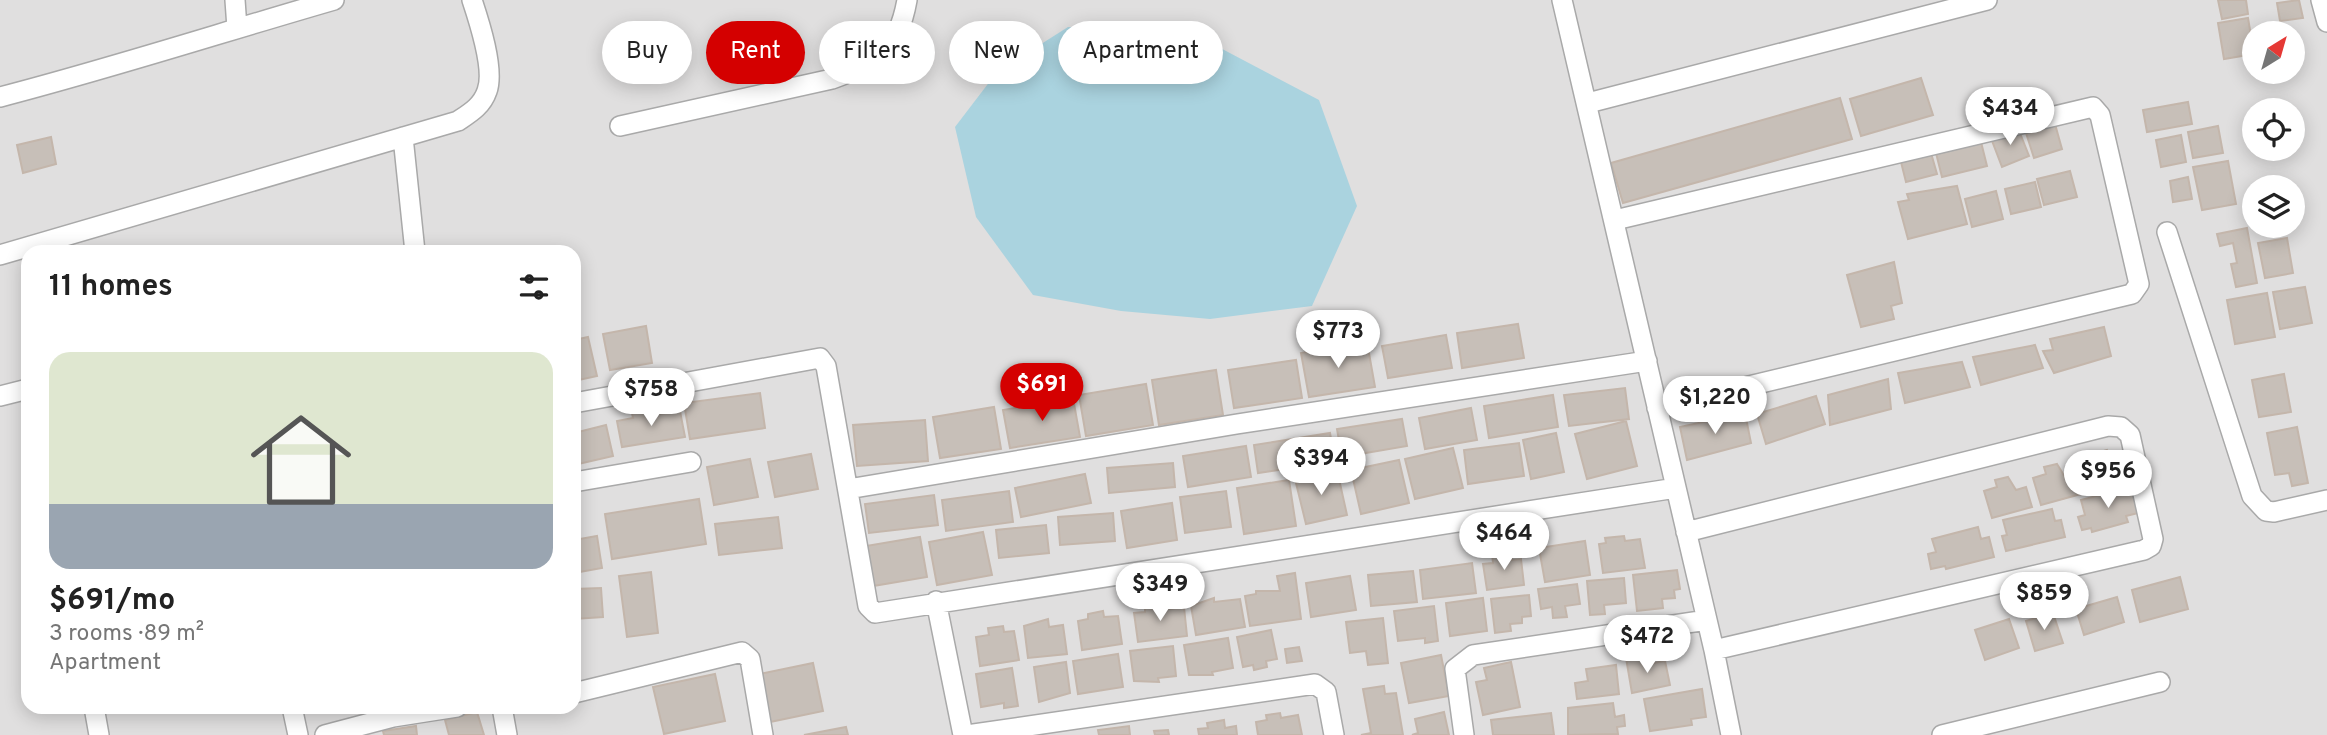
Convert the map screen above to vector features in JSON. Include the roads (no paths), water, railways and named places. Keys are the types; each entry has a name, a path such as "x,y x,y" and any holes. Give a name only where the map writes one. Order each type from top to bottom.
{"street":[{"path":"235,0 237,28"},
{"path":"0,97 102,70 334,0"},
{"path":"34,245 458,121 478,107 488,90 489,76 479,21 472,0"},
{"path":"620,126 832,79 857,70 881,55 902,29 907,0"},
{"path":"1562,0 1714,650 1731,735"},
{"path":"1588,103 1987,0"},
{"path":"2321,0 2327,22"},
{"path":"1615,220 2093,107 2101,115 2139,284 2132,294 1657,408"},
{"path":"403,137 414,245"},
{"path":"2167,232 2252,496 2266,511 2274,512 2327,500"},
{"path":"0,255 21,249"},
{"path":"581,402 820,358 826,366 868,606 875,613 936,601 1676,488"},
{"path":"848,489 1237,424 1647,361"},
{"path":"0,396 21,391"},
{"path":"1686,532 2108,426 2121,427 2130,435 2153,539 2151,546 2144,551 1714,650"},
{"path":"581,481 691,462"},
{"path":"936,601 965,735 1315,684 1326,692 1334,735"},
{"path":"1464,735 1455,669 1463,660 1473,655 1707,620"},
{"path":"581,691 742,652 750,659 763,735"},
{"path":"1942,735 2160,682"},
{"path":"95,714 99,735"},
{"path":"294,714 298,735"},
{"path":"325,735 412,714"},
{"path":"503,714 507,735"}],"water":[{"path":"1058,33 1058,84 1223,84 1223,49 1319,100 1357,206 1312,306 1210,319 1121,311 1033,295 976,217 955,127 988,84 1044,84 1044,42"}]}
